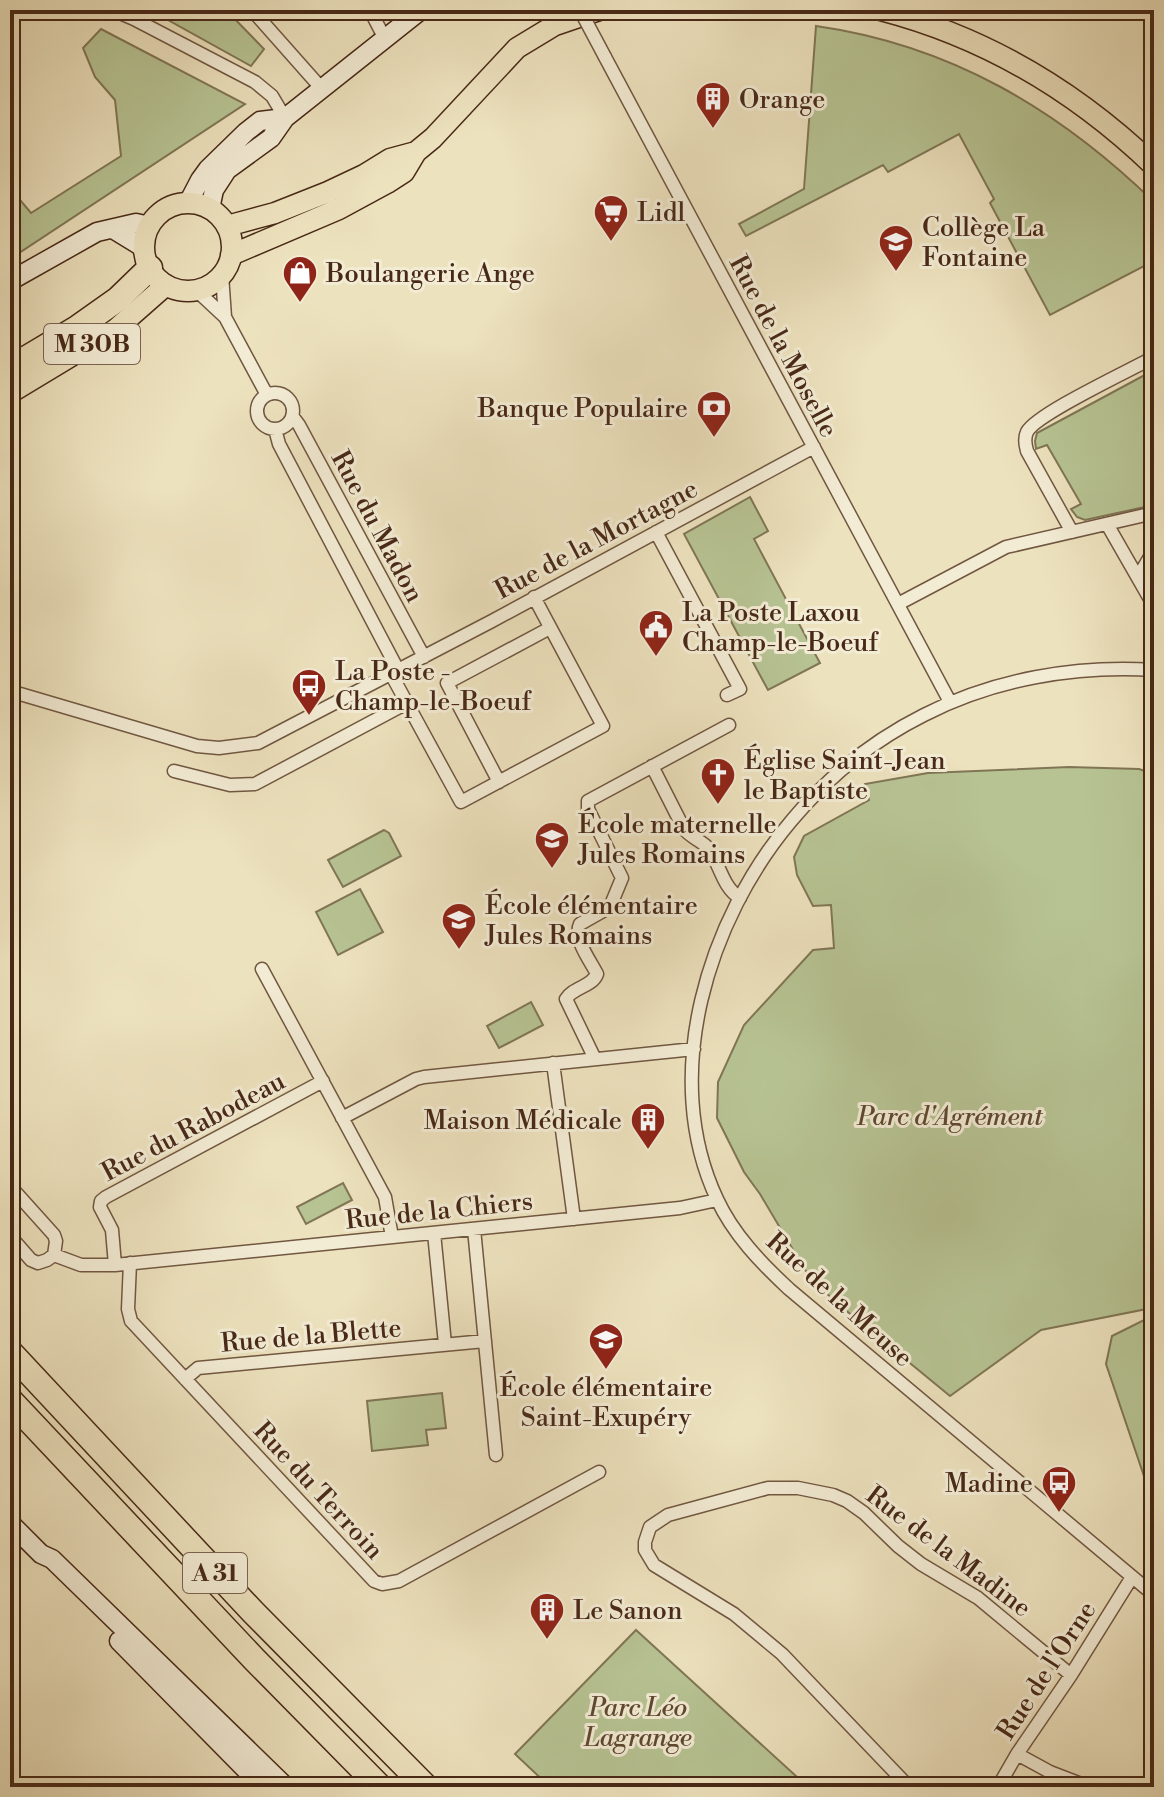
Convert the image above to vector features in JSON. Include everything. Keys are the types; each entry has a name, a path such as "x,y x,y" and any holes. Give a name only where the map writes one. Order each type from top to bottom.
{"highway":[{"path":"10,368 77,328 118,299 153,267"},
{"name":"A 31","path":"10,1352 253,1612 426,1787"},
{"name":"A 31","path":"10,1400 254,1659 380,1787"}],"main road":[{"path":"210,209 220,178 271,138 285,118 421,10"},
{"path":"231,255 361,199 404,172 416,152 433,138 517,48 555,25 599,10"},
{"path":"881,10 959,36 1027,69 1101,119 1154,166"},
{"path":"188,203 208,169 246,132 260,121 285,118"},
{"path":"227,226 275,213 328,192 390,159 416,152"},
{"path":"113,229 176,289 196,290 214,282 228,266 232,245 227,226 220,216 199,204 176,204 165,209 149,226 153,267"},
{"path":"10,281 97,232 136,223 149,226"},
{"name":"M 30B","path":"10,393 116,329 153,267"},
{"path":"10,1523 41,1554 45,1566 261,1782 286,1787"}],"street":[{"path":"113,10 255,82 272,96 285,118"},
{"path":"252,10 322,89"},
{"path":"370,10 385,39"},
{"name":"Rue de la Moselle","path":"580,10 950,702"},
{"path":"222,275 225,317"},
{"path":"196,290 225,317 267,395"},
{"path":"1072,532 1027,451 1026,433 1043,416 1154,357"},
{"path":"278,393 287,397 293,407 293,417 286,426 275,429 264,425 258,415 259,404 267,395 278,393"},
{"name":"Rue du Madon","path":"293,417 424,657"},
{"name":"Rue du Madon","path":"275,429 279,444 395,672 407,703 461,802 499,782"},
{"name":"Rue de la Mortagne","path":"10,691 197,746 219,748 249,745 424,657 814,447"},
{"path":"898,604 1006,547 1154,513"},
{"path":"1107,524 1154,606"},
{"path":"656,532 740,689 727,695"},
{"path":"1138,577 1154,550"},
{"path":"534,597 603,726 499,782 447,683 550,628"},
{"name":"Rue de la Meuse","path":"1154,670 1106,669 1056,674 1006,684 950,702 884,738 824,785 760,862 716,949 702,999 694,1049 692,1094 701,1153 717,1200 758,1260 1154,1595"},
{"path":"174,771 230,785 255,784 407,703"},
{"path":"595,1059 566,999 569,994 597,978 577,935 577,927 610,907 622,878 586,805 592,797 729,725"},
{"path":"652,766 684,829 708,848 732,893 740,898"},
{"name":"Rue du Rabodeau","path":"262,969 385,1197 392,1237"},
{"path":"342,1118 416,1079 694,1049"},
{"path":"553,1063 574,1219"},
{"name":"Rue du Rabodeau","path":"115,1265 112,1230 100,1207 101,1201 323,1081"},
{"path":"10,1186 54,1235 54,1255"},
{"name":"Rue de la Chiers","path":"10,1236 31,1260 38,1263 54,1255 81,1265 115,1265 680,1208 717,1200"},
{"path":"474,1229 496,1455"},
{"path":"434,1233 445,1344"},
{"name":"Rue du Terroin","path":"130,1263 128,1309 131,1321 374,1581 382,1584 399,1581 599,1472"},
{"name":"Rue de la Blette","path":"185,1379 198,1368 485,1341"},
{"name":"Rue de la Madine","path":"909,1787 760,1634 712,1599 654,1565 645,1550 650,1527 668,1515 768,1488 798,1488 833,1495 864,1513 921,1564 978,1598 1071,1675"},
{"name":"Rue de l'Orne","path":"998,1787 1132,1577"},
{"path":"1017,1754 1050,1772 1089,1787"}],"green space":[{"path":"150,10 226,10 264,49 251,66"},
{"path":"816,26 912,48 999,86 1040,110 1080,138 1154,202 1154,261 1050,315 990,203 994,199 959,134 888,172 883,165 746,236 739,224 804,189"},
{"path":"101,29 245,104 10,259 10,188 31,213 121,156 115,100 95,77 83,48"},
{"path":"1154,370 1154,505 1085,520 1077,517 1071,509 1081,504 1047,445 1036,449 1037,433"},
{"path":"750,497 768,531 754,539 820,663 768,690 684,534"},
{"name":"Parc d'Agrément","path":"1069,767 1139,769 1154,774 1154,1313 1152,1308 1041,1330 950,1396 832,1299 805,1270 744,1172 717,1118 718,1082 744,1025 813,950 834,948 831,905 813,906 797,875 794,857 804,836 869,800 865,784 928,773"},
{"path":"384,830 389,833 401,856 343,887 328,860"},
{"path":"360,889 383,932 338,955 316,912"},
{"path":"531,1002 543,1025 499,1048 487,1026"},
{"path":"343,1183 352,1200 306,1224 297,1207"},
{"path":"1154,1315 1154,1494 1148,1488 1106,1364 1112,1336"},
{"path":"442,1393 446,1428 426,1430 428,1445 372,1451 367,1401"},
{"name":"Parc Léo Lagrange","path":"636,1630 808,1787 550,1787 515,1754"}],"place":[{"name":"Orange","path":"713,130"},
{"name":"Lidl","path":"611,243"},
{"name":"Collège La Fontaine","path":"896,273"},
{"name":"Boulangerie Ange","path":"300,304"},
{"name":"Banque Populaire","path":"714,439"},
{"name":"La Poste Laxou Champ-le-Boeuf","path":"656,658"},
{"name":"La Poste - Champ-le-Boeuf","path":"309,717"},
{"name":"Église Saint-Jean le Baptiste","path":"718,806"},
{"name":"École maternelle Jules Romains","path":"552,870"},
{"name":"École élémentaire Jules Romains","path":"459,951"},
{"name":"Maison Médicale","path":"648,1151"},
{"name":"École élémentaire Saint-Exupéry","path":"606,1371"},
{"name":"Madine","path":"1059,1514"},
{"name":"Le Sanon","path":"547,1641"}]}
